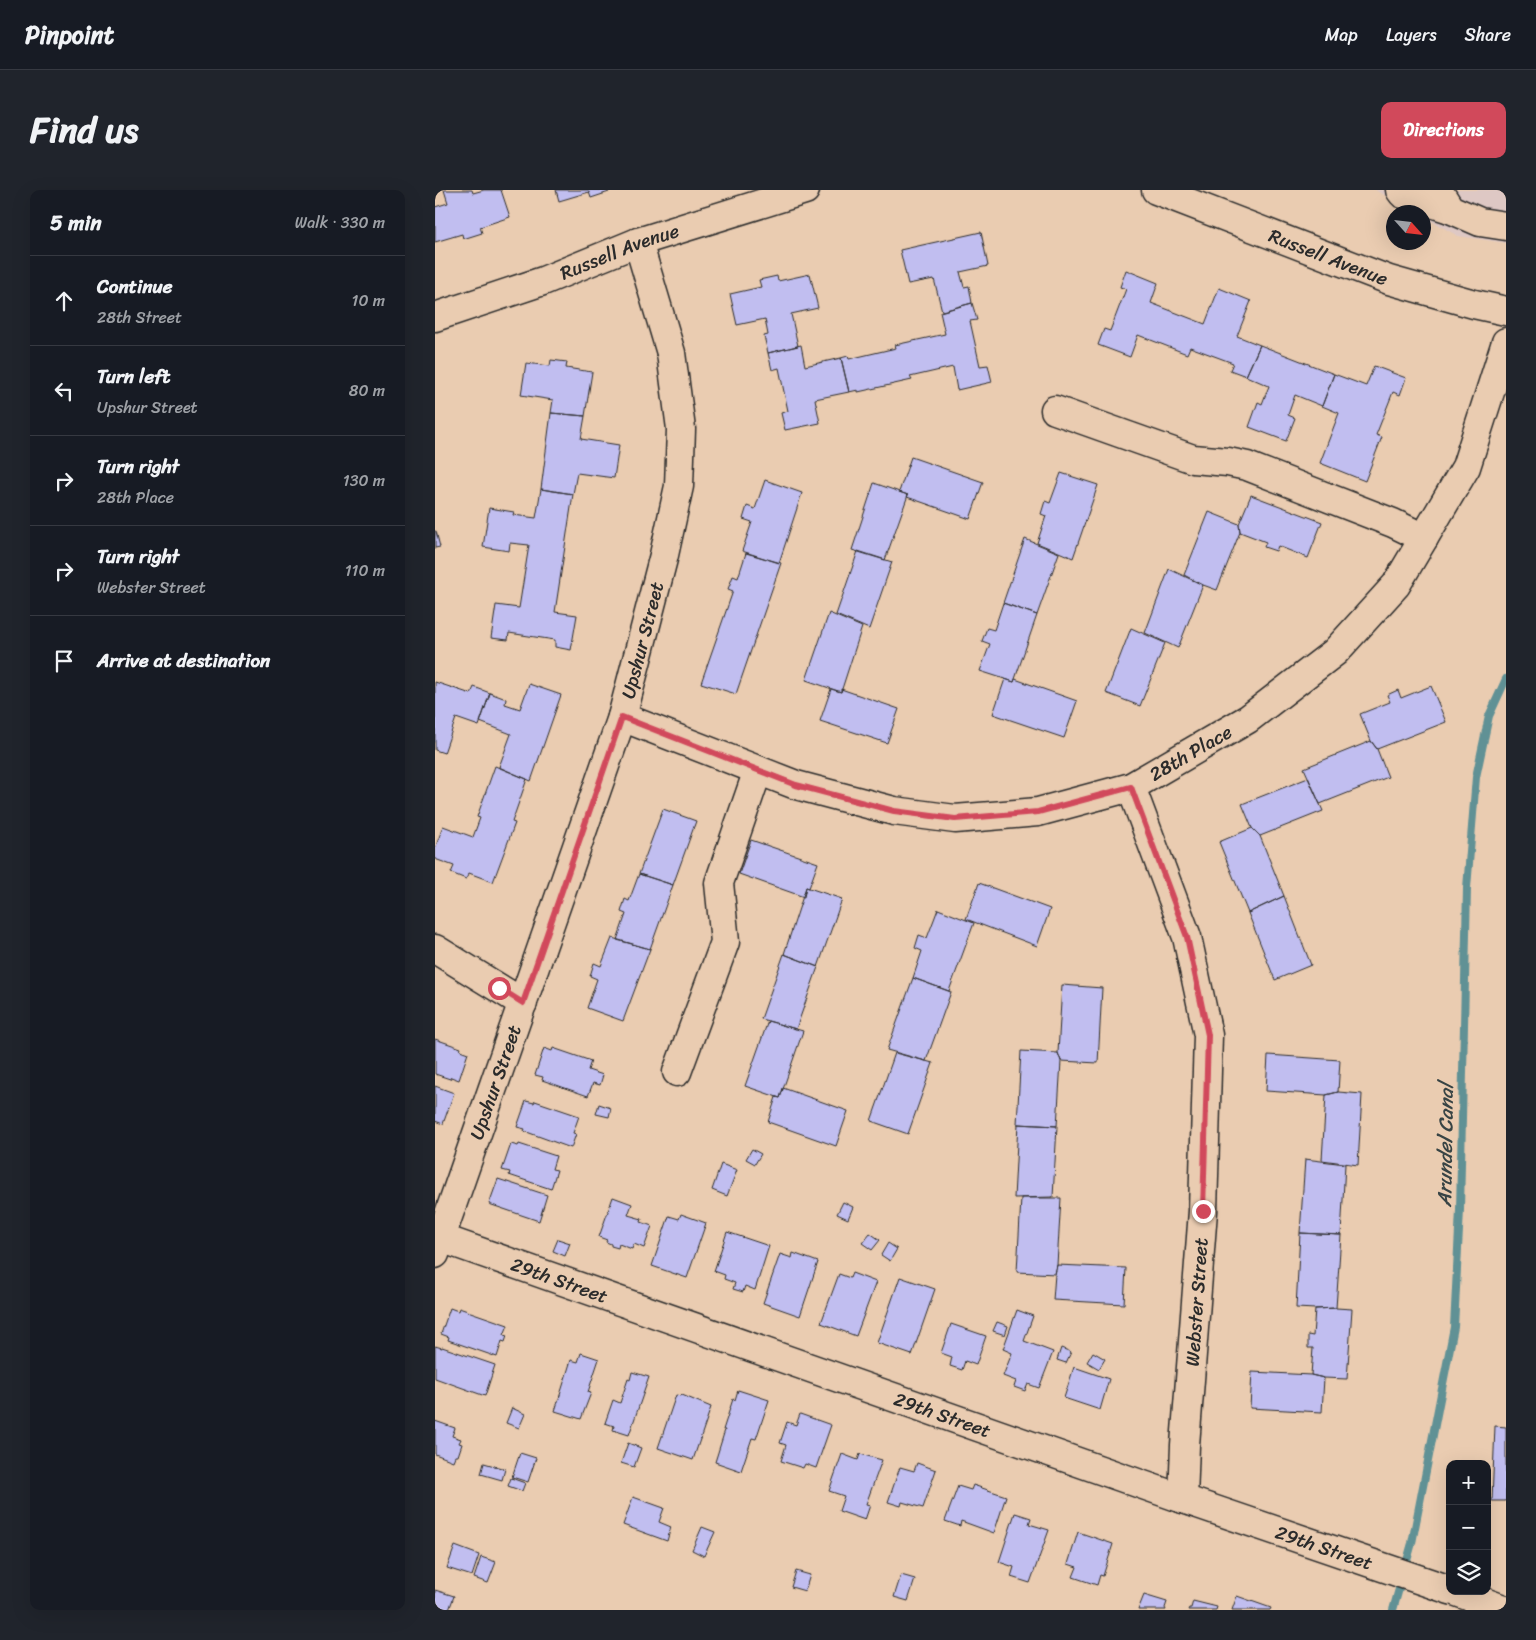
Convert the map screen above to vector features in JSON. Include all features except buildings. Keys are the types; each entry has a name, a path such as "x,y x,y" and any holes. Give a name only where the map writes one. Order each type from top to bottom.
{"street":[{"name":"Russell Avenue","path":"435,317 543,282 638,242 805,190"},
{"name":"Russell Avenue","path":"1156,190 1389,280 1506,311"},
{"path":"1400,190 1403,194 1444,200 1480,222 1506,226"},
{"name":"Upshur Street","path":"437,1243 622,717 664,555 679,486 681,429 671,353 638,242"},
{"name":"28th Place","path":"622,717 796,785 894,811 955,819 1038,812 1131,787 1247,719 1335,652 1396,585 1466,468 1506,342"},
{"path":"1055,410 1193,460 1228,462 1247,466 1393,523 1424,538"},
{"path":"677,1072 725,942 719,883 758,770"},
{"name":"Webster Street","path":"1131,787 1187,937 1208,1035 1203,1211 1185,1445 1183,1499"},
{"path":"435,948 523,1003"},
{"name":"29th Street","path":"437,1243 1446,1589"},
{"name":"29th Street","path":"1464,1595 1506,1610"}],"shaded area":[{"path":"1375,190 1506,190 1506,243 1458,236 1431,221 1431,205 1402,205"}],"waterway":[{"name":"Arundel Canal","path":"1393,1610 1412,1543 1454,1327 1460,1210 1467,888 1476,777 1489,716 1506,679"}],"route":[{"path":"499,988 523,1003 622,717 796,785 894,811 955,819 1038,812 1131,787 1187,937 1208,1035 1203,1211"}]}
